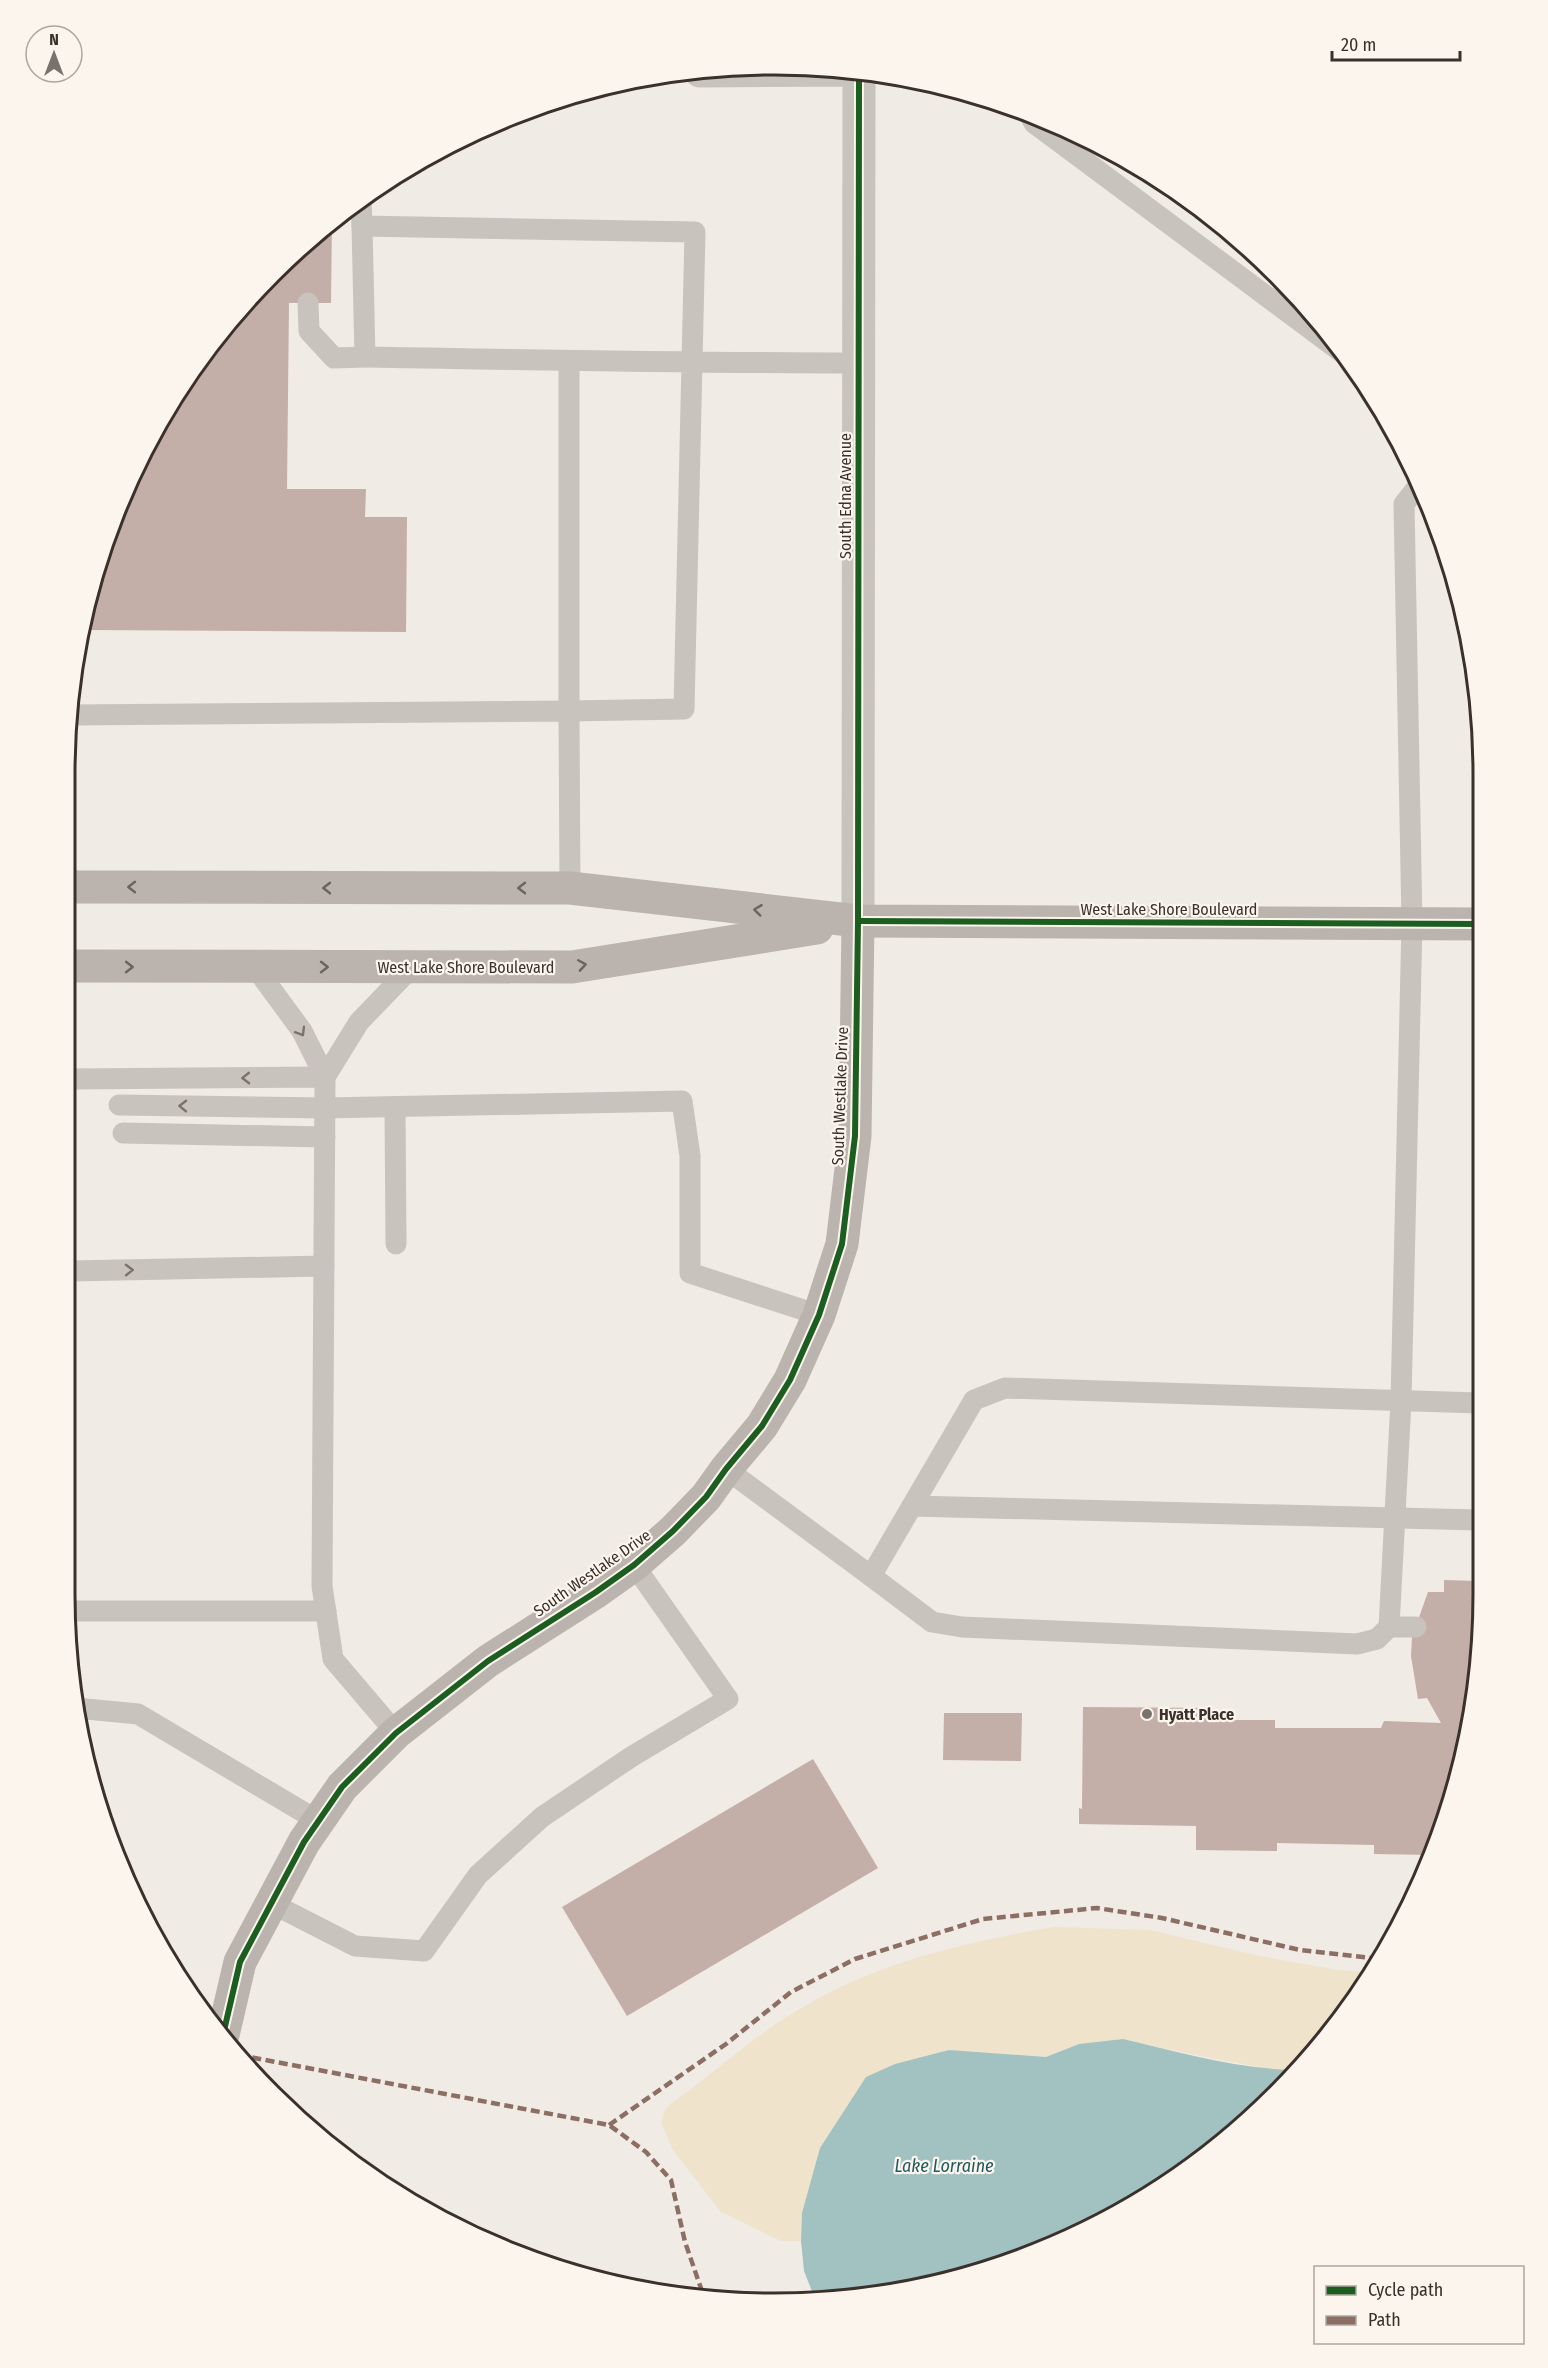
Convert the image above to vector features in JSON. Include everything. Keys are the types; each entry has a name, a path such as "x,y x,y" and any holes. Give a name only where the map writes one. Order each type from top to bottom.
{"street":[{"name":"South Edna Avenue","path":"858,921 859,80"},
{"name":"West Lake Shore Boulevard","path":"75,887 570,888 858,921 1473,924"},
{"name":"West Lake Shore Boulevard","path":"75,966 572,967 858,921"},
{"name":"South Westlake Drive","path":"225,2027 240,1962 304,1842 342,1787 396,1733 488,1661 634,1565 673,1531 706,1497 762,1426 790,1380 819,1315 842,1244 855,1136 858,921"}],"lane":[{"path":"1040,128 1318,334"},
{"path":"361,210 365,357"},
{"path":"77,715 684,709 695,232 362,226"},
{"path":"308,303 309,332 334,358 859,363"},
{"path":"569,361 570,888"},
{"path":"726,1469 932,1622 962,1627 1357,1644 1377,1639 1389,1627 1401,1401 1412,924 1404,504 1413,492"},
{"path":"255,967 302,1031 325,1077 322,1586 333,1659 396,1733"},
{"path":"325,1077 359,1022 412,967"},
{"path":"75,1080 325,1077"},
{"path":"119,1105 325,1108 682,1101 690,1156 690,1273 819,1315"},
{"path":"395,1107 396,1244"},
{"path":"123,1133 325,1137"},
{"path":"75,1271 324,1266"},
{"path":"871,1576 974,1400 1005,1388 1473,1403"},
{"path":"912,1506 1473,1520"},
{"path":"271,1903 355,1946 424,1951 478,1875 542,1816 631,1757 728,1699 634,1565"},
{"path":"75,1611 326,1611"},
{"path":"1389,1627 1416,1626"},
{"path":"85,1709 138,1714 320,1822"}],"sand":[{"path":"1054,1927 1150,1930 1255,1955 1337,1970 1362,1971 1329,2020 1285,2070 1185,2053 1123,2039 1079,2044 1046,2057 949,2050 802,2213 801,2241 781,2241 720,2211 673,2150 661,2123 664,2112 670,2104 768,2029 833,1991 893,1965 989,1939"}],"water":[{"name":"Lake Lorraine","path":"1123,2039 1232,2064 1286,2069 1235,2120 1200,2149 1124,2199 1083,2221 999,2256 955,2269 910,2280 812,2292 804,2271 801,2241 802,2213 820,2148 866,2077 895,2064 949,2050 1046,2057 1079,2044"}],"building":[{"path":"332,232 331,303 289,303 287,489 366,489 365,517 407,517 406,632 90,630 112,549 128,507 169,424 219,348 248,313 313,248"},
{"name":"Hyatt Place","path":"1444,1580 1473,1581 1472,1640 1460,1730 1436,1819 1422,1855 1374,1854 1374,1845 1277,1843 1277,1851 1196,1850 1196,1826 1079,1824 1079,1808 1082,1809 1083,1707 1211,1708 1211,1720 1275,1720 1275,1728 1381,1728 1384,1721 1441,1723 1427,1698 1418,1699 1411,1656 1412,1637 1428,1592 1444,1592"},
{"path":"944,1713 1022,1713 1021,1761 943,1760"},
{"path":"813,1759 878,1868 627,2016 562,1907"}],"marked path":[{"path":"609,2125 726,2044 791,1992 855,1959 983,1919 1097,1908 1162,1918 1300,1950 1370,1958"},
{"path":"250,2057 609,2125 646,2152 671,2180 685,2242 701,2289"}],"cycle path":[{"path":"225,2027 240,1962 304,1842 342,1787 396,1733 488,1661 596,1592 634,1565 673,1531 706,1497 762,1426 790,1380 819,1315 842,1244 855,1136 858,921 859,80"},
{"path":"858,921 1473,924"}],"place":[{"name":"Hyatt Place","path":"1147,1714"}]}
